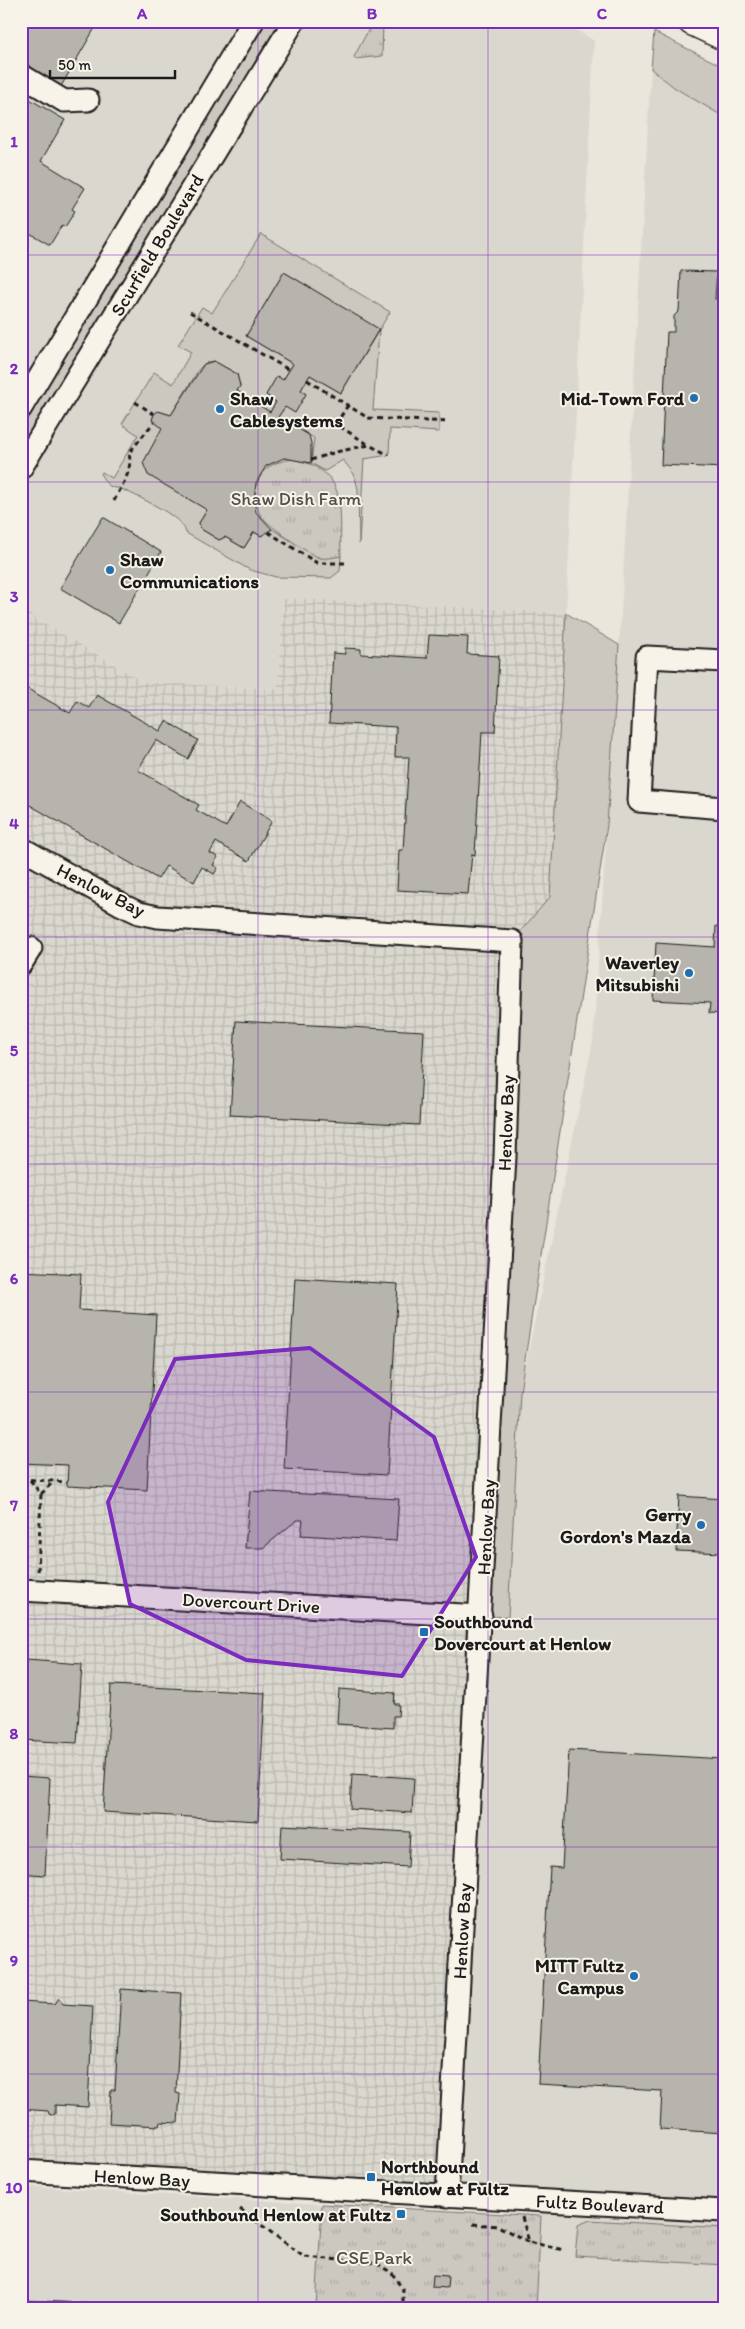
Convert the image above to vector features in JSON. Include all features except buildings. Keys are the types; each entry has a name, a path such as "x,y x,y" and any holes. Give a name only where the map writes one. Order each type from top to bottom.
{"main road":[{"path":"692,21 724,36"}],"street":[{"name":"Scurfield Boulevard","path":"21,408 253,21"},
{"name":"Scurfield Boulevard","path":"21,468 294,21"},
{"path":"21,75 64,101 88,100"},
{"path":"724,661 647,657 639,801 724,808"},
{"name":"Henlow Bay","path":"21,848 122,905 139,913 158,917 512,940 505,1157 481,1616 446,2196 21,2171"},
{"name":"Dovercourt Drive","path":"25,1584 481,1616"},
{"name":"Fultz Boulevard","path":"446,2196 724,2211"}],"path":[{"path":"190,312 289,370"},
{"path":"307,380 368,418 449,422"},
{"path":"135,402 154,414"},
{"path":"348,406 336,424 389,455"},
{"path":"114,501 128,474 131,463 129,453 154,422"},
{"path":"311,460 369,445"},
{"path":"268,532 318,563 346,563"},
{"path":"21,1479 67,1482"},
{"path":"30,1480 42,1494"},
{"path":"25,1584 38,1578 42,1494 54,1481"},
{"path":"520,2200 529,2242"},
{"path":"240,2209 304,2257 376,2262 392,2273 403,2290 403,2308"},
{"path":"473,2224 498,2226 529,2242 564,2250"}],"highlighted area":[{"path":"310,1348 434,1437 476,1557 402,1676 246,1660 130,1604 108,1502 175,1359"}],"shaded area":[{"path":"21,21 253,21 21,408"},
{"path":"294,21 562,21 594,41 566,613 284,599 277,689 143,682 21,609 21,468"},
{"path":"651,69 675,88 724,117 724,2308 536,2308 542,2201 447,2196 481,1616 508,1617 520,1392 593,1041 621,614"},
{"path":"284,598 566,613 550,898 512,941 447,2196 21,2171 21,609 143,682 277,689"},
{"path":"21,2186 322,2204 316,2308 21,2308"}],"green space":[{"path":"253,21 294,21 21,468 21,408"},
{"path":"373,21 383,21 382,56 355,59 354,57"},
{"path":"654,32 724,67 724,117 675,88 651,69"},
{"path":"261,234 390,312 379,330 284,272 246,336 293,364 283,380 277,377 266,395 276,402 270,412 237,391 240,386 237,374 214,361 204,364 199,369 171,415 158,411 152,419 162,428 207,510 199,523 201,529 219,540 225,537 244,548 254,532 261,536 272,529 319,558 341,556 340,571 331,578 276,577 250,570 186,533 183,526 168,513 119,488 110,486 101,475 102,472 112,478 138,435 122,424 154,372 173,384 191,352 178,345 202,307 212,313"},
{"path":"379,330 373,410 439,413 439,432 390,429 389,455 364,459 359,544 358,489 354,474 343,460 325,471 311,463 314,438 278,417 285,407 306,394 301,390 310,375 341,393"},
{"name":"Shaw Dish Farm","path":"292,459 311,464 324,472 332,482 338,494 340,508 341,556 323,558 313,555 297,545 262,517 255,499 259,479 267,468 273,464"},
{"path":"566,613 619,645 607,825 520,1392 508,1617 481,1616 512,941 550,897"},
{"name":"CSE Park","path":"322,2204 541,2216 536,2308 316,2308"},
{"path":"590,2220 724,2228 724,2265 575,2256 578,2225"}],"place":[{"name":"Mid-Town Ford","path":"694,398"},
{"name":"Shaw Cablesystems","path":"220,409"},
{"name":"Shaw Communications","path":"110,570"},
{"name":"Waverley Mitsubishi","path":"689,973"},
{"name":"Gerry Gordon's Mazda","path":"701,1525"},
{"name":"Southbound Dovercourt at Henlow","path":"424,1632"},
{"name":"MITT Fultz Campus","path":"634,1976"},
{"name":"Northbound Henlow at Fultz","path":"371,2177"},
{"name":"Southbound Henlow at Fultz","path":"401,2214"}]}
